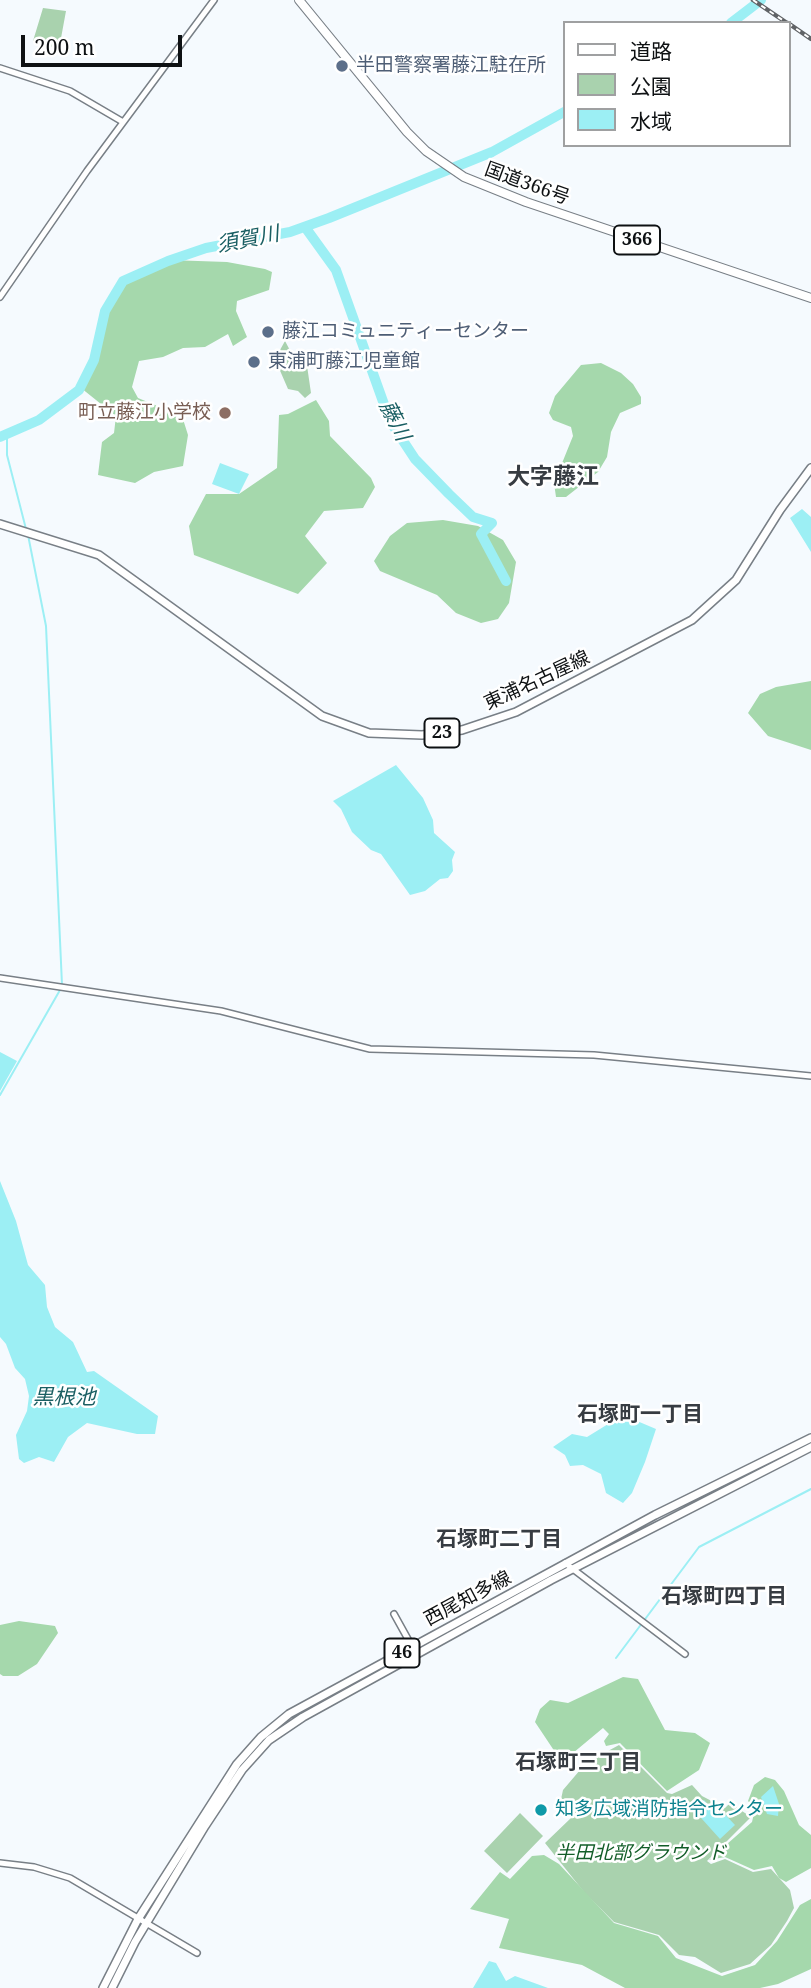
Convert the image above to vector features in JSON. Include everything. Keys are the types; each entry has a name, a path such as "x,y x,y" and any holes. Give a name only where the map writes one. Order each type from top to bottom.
{"highway":[{"name":"国道366号","path":"299,0 392,116 442,162 464,177 526,202 811,298"}],"main road":[{"name":"東浦名古屋線","path":"0,524 100,555 322,716 369,733 422,735 462,730 516,712 692,620 736,580 780,510 811,468"},
{"name":"西尾知多線","path":"103,1988 237,1765 261,1737 294,1711 565,1563 811,1438"},
{"name":"西尾知多線","path":"114,1987 142,1922 242,1770 269,1740 303,1717 571,1570 811,1447"}],"street":[{"path":"0,297 123,122 214,0"},
{"path":"0,68 70,91 123,122"},
{"path":"0,978 221,1011 370,1049 594,1055 811,1076"},
{"path":"565,1563 685,1654"},
{"path":"394,1614 417,1656"},
{"path":"0,1863 61,1874 197,1953"}],"green space":[{"path":"43,8 66,11 59,49 33,41"},
{"path":"169,260 227,262 265,269 272,272 269,290 237,301 236,311 247,337 233,346 228,334 205,347 183,348 163,357 139,361 132,387 138,398 182,416 188,435 183,466 154,472 135,483 98,475 102,442 114,433 116,416 81,388 91,368 105,312 124,281"},
{"path":"285,341 293,356 305,352 311,393 305,398 298,391 288,389 278,366 285,363 280,350"},
{"path":"601,363 621,373 633,384 641,397 641,404 620,413 611,432 607,457 598,472 566,497 556,497 554,483 573,436 571,427 553,420 549,413 555,396 581,365"},
{"path":"316,400 329,421 330,436 371,478 375,487 363,508 324,511 305,536 327,563 298,594 194,555 189,526 206,494 239,494 277,468 279,415 288,414"},
{"path":"443,520 478,526 503,540 516,562 509,603 498,619 481,623 456,613 437,595 380,571 374,561 390,536 407,523"},
{"path":"811,681 811,750 768,736 748,713 760,694 776,687"},
{"path":"19,1621 55,1626 58,1633 37,1664 18,1676 3,1676 0,1674 0,1625"},
{"path":"623,1677 638,1679 665,1730 695,1733 710,1743 699,1770 667,1791 620,1743 606,1746 604,1741 609,1734 603,1728 573,1753 557,1755 535,1722 540,1709 550,1700 568,1703"},
{"name":"半田北部グラウンド","path":"619,1745 667,1793 672,1794 692,1785 702,1796 725,1808 730,1803 751,1817 707,1861 711,1864 725,1859 753,1872 771,1869 790,1890 794,1908 787,1921 771,1945 750,1964 721,1973 695,1957 679,1955 659,1935 614,1922 584,1892 545,1843 571,1818 560,1804 563,1790 586,1763"},
{"path":"765,1777 775,1780 784,1791 799,1825 811,1835 811,1868 786,1882 779,1878 772,1866 754,1870 725,1857 709,1860 752,1822 755,1809 748,1801 754,1785"},
{"path":"520,1813 543,1836 507,1873 484,1851"},
{"path":"544,1855 559,1864 614,1923 658,1936 676,1958 722,1976 755,1965 777,1941 800,1905 811,1899 811,1969 778,1984 760,1988 625,1988 582,1965 499,1948 509,1919 470,1909 500,1872 510,1879 532,1856"}],"water":[{"path":"220,463 249,474 239,494 212,484"},
{"path":"802,509 811,517 811,552 790,518"},
{"path":"396,765 423,798 433,820 434,833 455,852 452,860 453,871 448,878 440,879 425,891 410,895 381,854 371,850 352,832 341,809 333,801"},
{"path":"0,1052 17,1061 0,1091"},
{"name":"黒根池","path":"0,1181 16,1221 28,1265 45,1285 47,1307 55,1327 73,1342 87,1372 94,1371 158,1416 155,1434 137,1434 87,1423 68,1437 54,1462 39,1457 24,1463 19,1459 16,1435 27,1411 29,1396 25,1379 15,1368 6,1344 0,1337"},
{"path":"626,1413 630,1418 656,1429 632,1493 623,1503 606,1493 601,1474 583,1465 570,1466 565,1455 553,1447 572,1434 587,1437"},
{"path":"773,1786 779,1804 778,1816 767,1814 761,1797"},
{"path":"704,1800 714,1811 719,1808 735,1825 720,1839 693,1809"},
{"path":"489,1961 496,1963 506,1981 515,1976 548,1988 473,1988"}],"waterway":[{"name":"須賀川","path":"734,21 761,0"},
{"name":"須賀川","path":"0,437 39,420 79,390 94,360 105,311 123,281 206,248 290,232 329,218 492,152 562,113"},
{"name":"藤川","path":"305,227 336,270 390,421 415,459 449,494 473,517 492,523 481,534 506,581"},
{"path":"7,433 7,455 26,529"},
{"path":"28,535 46,626 62,985"},
{"path":"0,1095 60,990"},
{"path":"616,1658 699,1547 811,1489"}],"railway":[{"path":"753,0 784,21"},
{"path":"790,24 811,39"}],"place":[{"name":"半田警察署藤江駐在所","path":"342,66"},
{"name":"藤江コミュニティーセンター","path":"268,332"},
{"name":"東浦町藤江児童館","path":"254,362"},
{"name":"町立藤江小学校","path":"225,413"},
{"name":"知多広域消防指令センター","path":"541,1810"}],"district":[{"name":"大字藤江","path":"553,477"},
{"name":"石塚町一丁目","path":"640,1415"},
{"name":"石塚町二丁目","path":"499,1540"},
{"name":"石塚町四丁目","path":"724,1597"},
{"name":"石塚町三丁目","path":"578,1763"}]}
